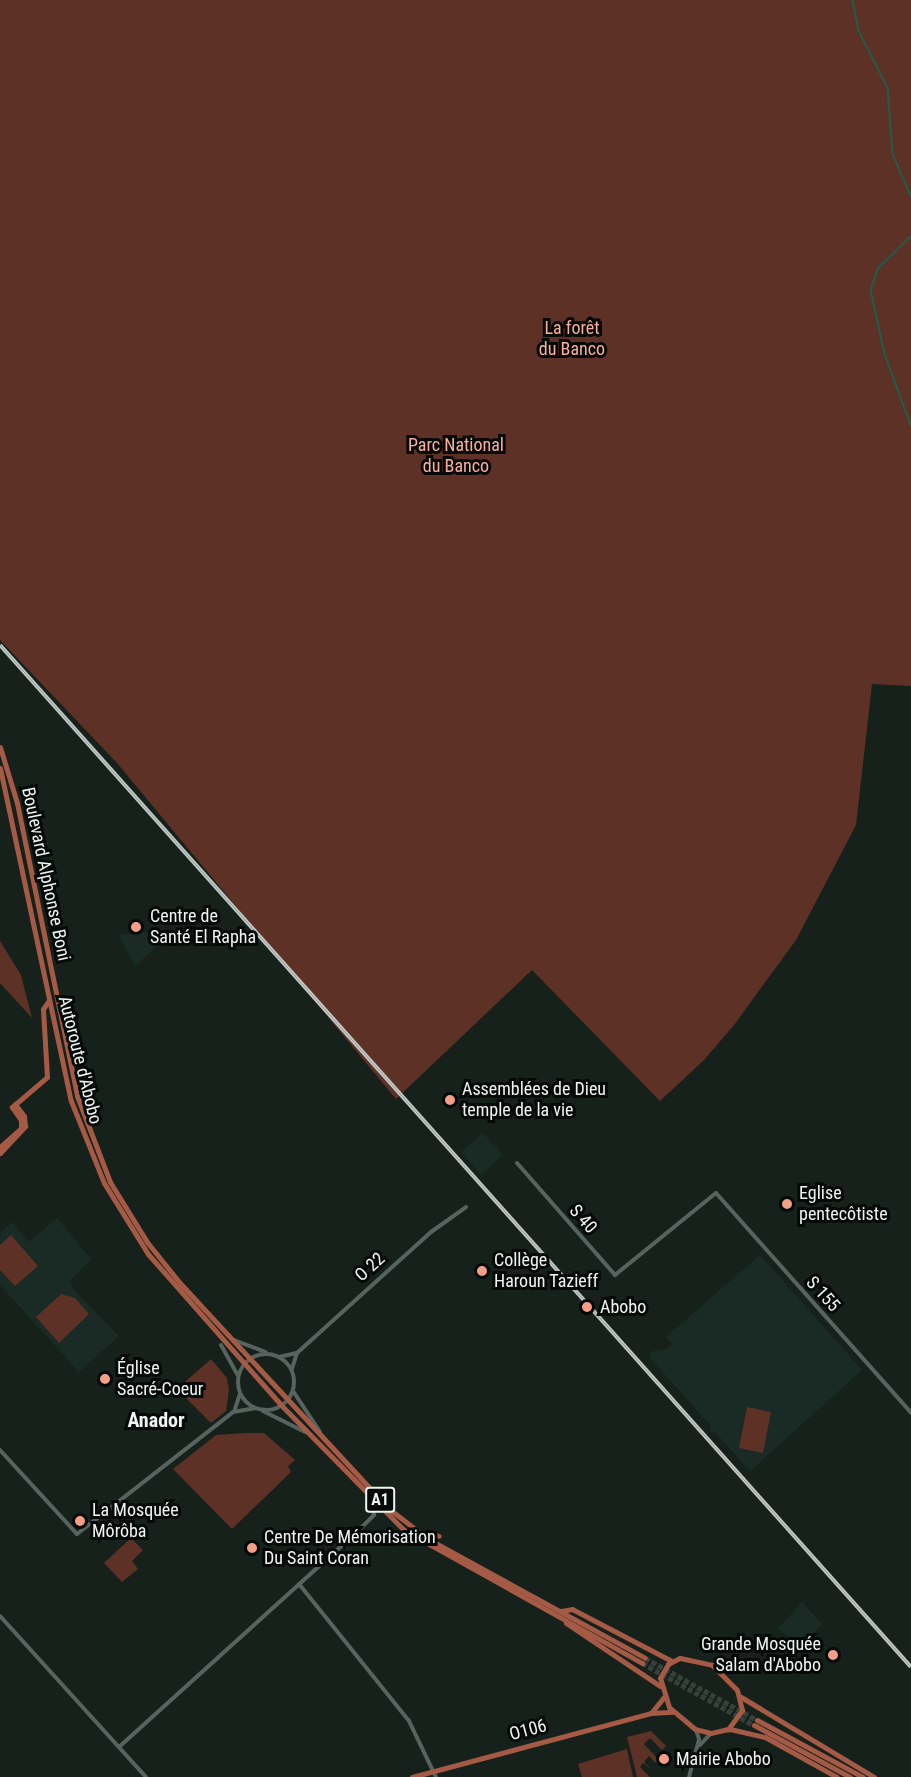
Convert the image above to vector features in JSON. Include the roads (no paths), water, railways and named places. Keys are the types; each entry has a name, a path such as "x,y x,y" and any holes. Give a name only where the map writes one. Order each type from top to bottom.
{"main road":[{"name":"Boulevard Alphonse Boni","path":"0,747 17,803 77,1096 110,1182 147,1242 231,1339"},
{"name":"Autoroute d'Abobo","path":"0,768 71,1101 104,1183 148,1254 212,1330 281,1405"},
{"path":"13,1106 48,1077 43,1009 49,1000"},
{"path":"0,1147 21,1128 21,1119 13,1106"},
{"path":"0,1153 25,1126 24,1116 13,1106"},
{"path":"212,1330 221,1345"},
{"path":"231,1339 287,1401"},
{"name":"A1","path":"281,1405 371,1500 425,1544 563,1620 644,1660 418,1531 388,1508 287,1401"},
{"path":"418,1531 439,1536"},
{"path":"561,1611 572,1609 672,1661"},
{"path":"563,1620 572,1631 616,1655 660,1686"},
{"path":"837,1777 765,1737 728,1730 711,1733 695,1729 673,1712 664,1697 660,1686 662,1672 672,1661 688,1658 706,1662 727,1677 741,1696 874,1777"},
{"path":"728,1730 740,1715 741,1696"},
{"path":"651,1713 664,1697"},
{"name":"O106","path":"412,1777 435,1774 651,1713 673,1712"},
{"path":"850,1777 755,1723 863,1777"}],"street":[{"name":"S 40","path":"517,1163 615,1275 716,1193"},
{"name":"S 155","path":"716,1193 911,1413"},
{"name":"O 22","path":"297,1353 413,1247 466,1207"},
{"path":"231,1339 279,1357 292,1371"},
{"path":"221,1345 238,1377 240,1392 232,1412"},
{"path":"279,1357 297,1353 292,1371 293,1390 325,1440"},
{"path":"238,1377 249,1359 270,1354"},
{"path":"0,1450 77,1534 232,1412 281,1405 287,1401 293,1390"},
{"path":"240,1392 258,1408 310,1435"},
{"path":"119,1747 374,1515 371,1500"},
{"path":"299,1584 409,1721 435,1774"},
{"path":"0,1616 146,1777"},
{"path":"689,1777 697,1749 695,1729"},
{"path":"697,1749 711,1733"}],"waterway":[{"path":"853,0 859,31 888,88 893,154 911,196"},
{"path":"911,237 879,268 871,290 885,354 911,425"}],"tunnel":[{"path":"645,1658 757,1720"},
{"path":"642,1663 754,1725"}],"railway":[{"path":"0,645 911,1667"}],"place":[{"name":"Centre de Santé El Rapha","path":"136,927"},
{"name":"Assemblées de Dieu temple de la vie","path":"450,1100"},
{"name":"Eglise pentecôtiste","path":"787,1204"},
{"name":"Collège Haroun Tazieff","path":"482,1271"},
{"name":"Abobo","path":"587,1307"},
{"name":"Église Sacré-Coeur","path":"105,1379"},
{"name":"La Mosquée Môrôba","path":"80,1521"},
{"name":"Centre De Mémorisation Du Saint Coran","path":"252,1548"},
{"name":"Grande Mosquée Salam d'Abobo","path":"833,1655"},
{"name":"Mairie Abobo","path":"664,1759"}],"district":[{"name":"Anador","path":"156,1420"}],"park label":[{"name":"La forêt du Banco","path":"572,339"},
{"name":"Parc National du Banco","path":"456,456"}]}
